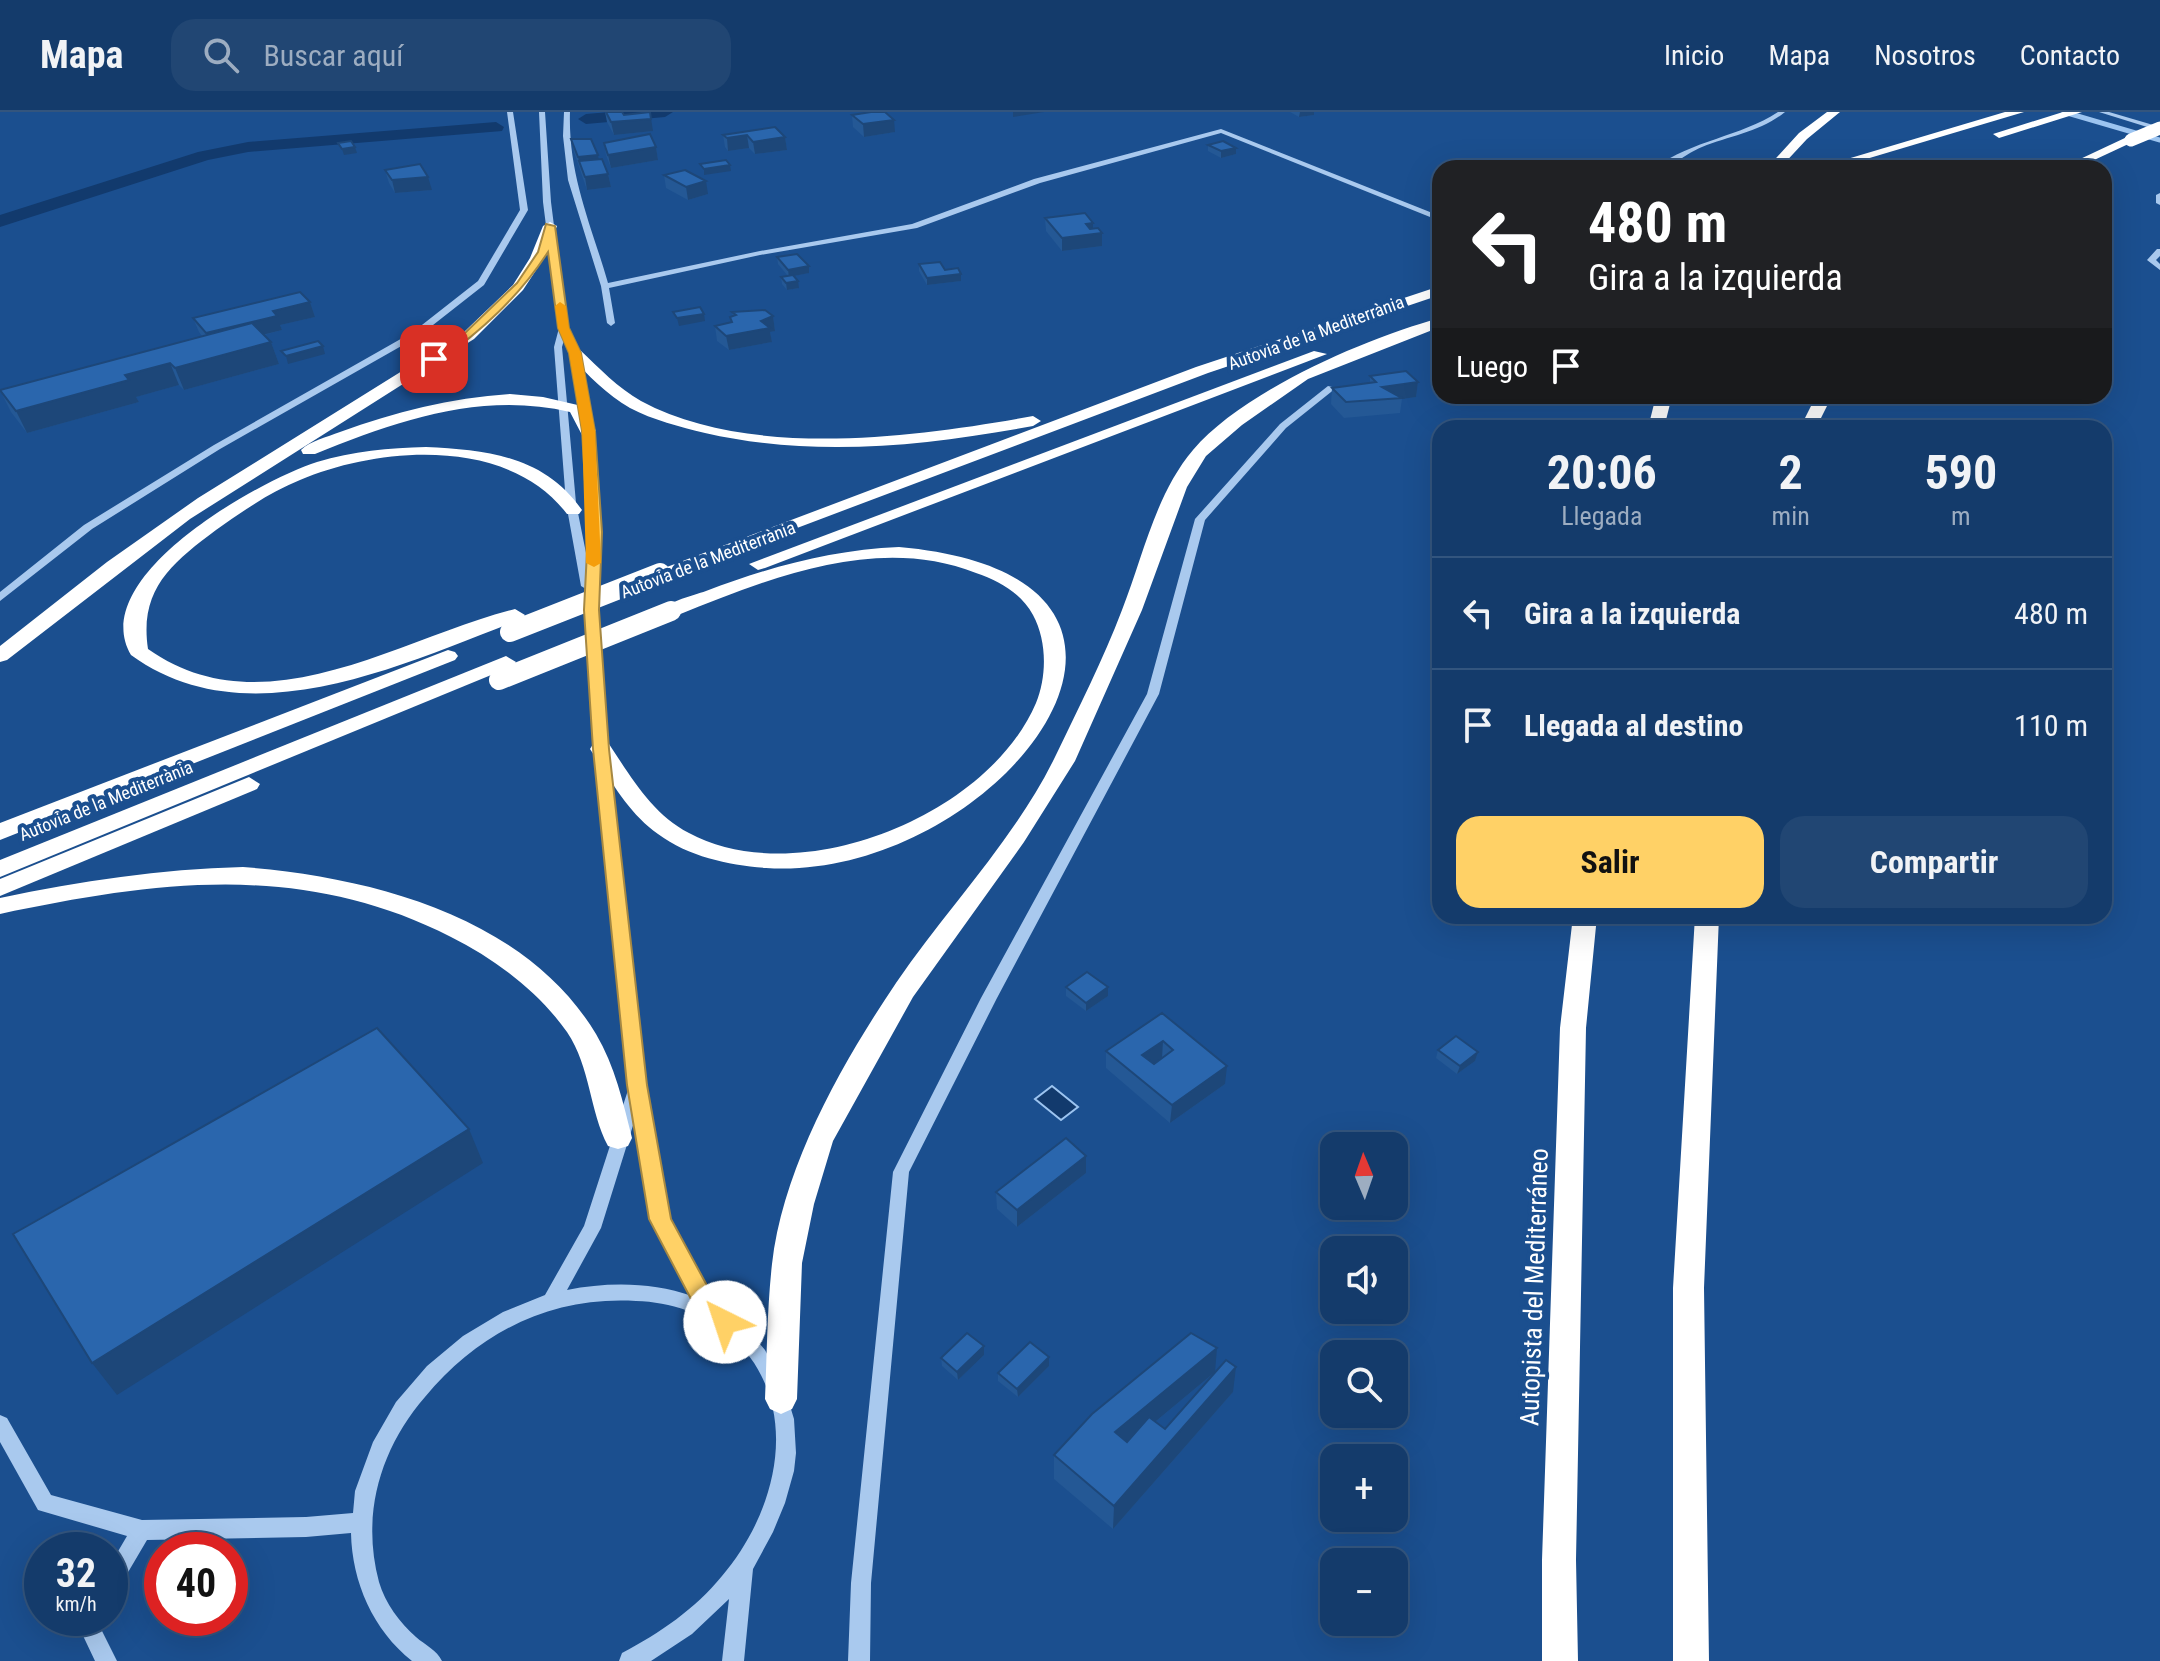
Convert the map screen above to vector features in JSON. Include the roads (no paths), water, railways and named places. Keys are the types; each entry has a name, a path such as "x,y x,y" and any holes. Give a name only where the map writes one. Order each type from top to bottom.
{"highway":[{"path":"1780,160 1803,136 1834,112"},
{"path":"1848,160 2018,112"},
{"path":"1991,136 2076,112"},
{"path":"2085,160 2160,129"},
{"path":"0,656 83,587 238,480 470,334 521,285 543,252 550,226"},
{"name":"Autovia de la Mediterrània","path":"0,832 513,623 659,568 1202,370 1432,293"},
{"name":"Autovia de la Mediterrània","path":"669,606 1263,374 1432,315"},
{"path":"781,1399 787,1263 799,1204 819,1140 904,991 1016,837 1064,761 1132,610 1150,554 1178,487 1200,453 1236,422 1302,376 1432,325"},
{"path":"575,353 632,402 669,419 718,432 773,441 897,443 1033,421"},
{"path":"659,568 1033,421 1149,381 1202,370"},
{"path":"238,480 346,435 401,418 502,399 546,400 576,409 588,431"},
{"path":"513,623 360,671 281,686 212,685 170,672 138,651 132,626 139,600 162,564 248,500 300,474 340,459 381,451 504,458 547,478 573,510"},
{"path":"0,888 503,671 669,606 830,559 866,553 930,553 997,573 1020,588 1044,612 1053,633 1054,652 1047,702 1029,737 997,771 948,809 897,838 857,853 807,860 762,860 698,847 648,815 632,799 601,749"},
{"name":"Autovia de la Mediterrània","path":"0,869 503,671"},
{"path":"0,906 134,881 235,875 284,876 356,887 411,907 455,927 511,960 553,994 587,1042 602,1078 618,1138"},
{"name":"Autopista del Mediterráneo","path":"1560,1661 1559,1560 1573,1028 1584,924"},
{"path":"1691,1661 1685,1487 1695,1067 1706,924"}],"street":[{"path":"0,598 88,527 217,447 416,334 481,283 524,210 510,112"},
{"path":"542,112 550,226 563,328 575,353 588,431 595,532 591,610"},
{"path":"567,112 565,149 575,204 592,238 611,323"},
{"path":"1673,160 1696,147 1767,122 1782,112"},
{"path":"2102,112 2160,129"},
{"path":"605,286 760,253 914,226 1037,181 1221,131 1432,216"},
{"path":"2160,251 2151,260 2160,268"},
{"path":"563,328 558,347 573,510 591,610 601,749 637,1085 660,1219 709,1311"},
{"path":"859,1661 861,1583 901,1172 989,998 1153,694 1200,519 1283,426 1331,388"},
{"path":"551,1301 592,1228 637,1085"},
{"path":"431,1661 396,1632 374,1599 362,1562 360,1522 370,1473 391,1426 422,1384 461,1348 505,1320 551,1301 608,1291 662,1294 709,1311 741,1333 765,1363 781,1399 786,1431 786,1465 778,1500 764,1535 743,1570 708,1610 665,1643 630,1661"},
{"path":"0,1424 45,1503 142,1530 306,1527 360,1522"},
{"path":"128,1554 142,1530"},
{"path":"733,1661 743,1570"},
{"path":"94,1636 106,1661"}],"water":[{"path":"1052,1086 1078,1107 1061,1120 1035,1099"}],"waterway":[{"path":"586,119 665,112"},
{"path":"2064,112 2160,140"},
{"path":"0,221 204,156 248,147 496,127"}]}
